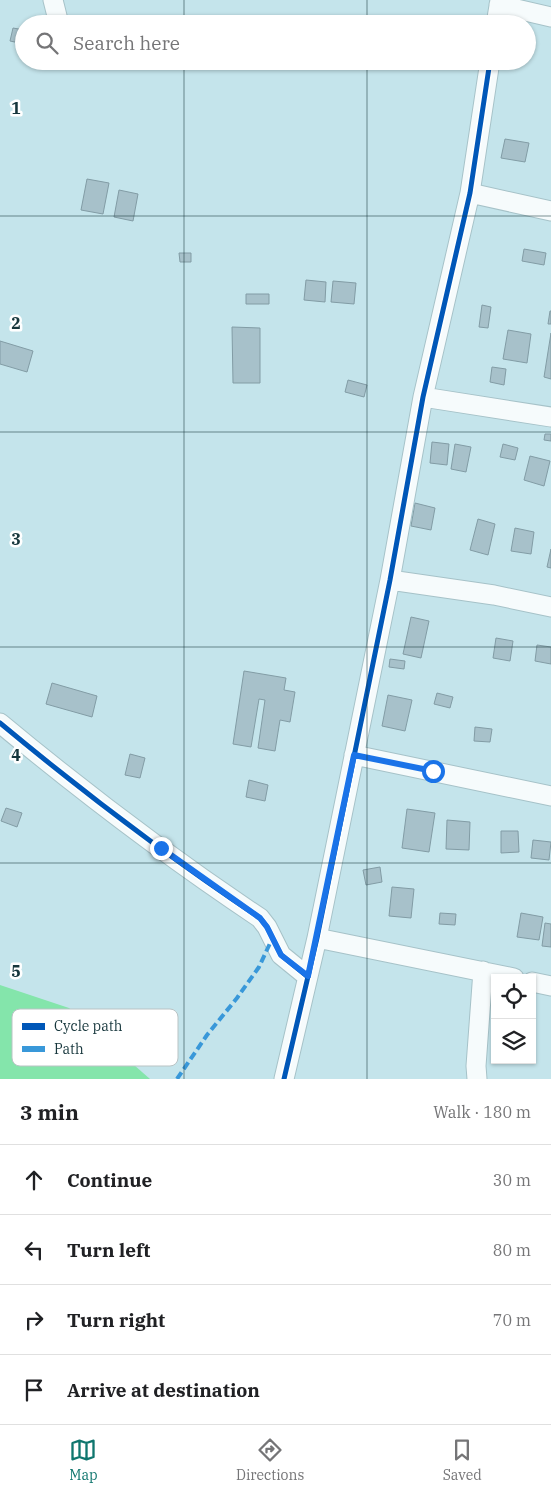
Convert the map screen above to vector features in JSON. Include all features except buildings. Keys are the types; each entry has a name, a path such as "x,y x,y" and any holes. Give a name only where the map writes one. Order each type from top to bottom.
{"street":[{"path":"54,0 57,15"},
{"path":"497,15 499,2 551,17"},
{"path":"284,1079 317,938 390,580 422,397 470,192 489,70"},
{"path":"470,192 551,211"},
{"path":"422,397 551,417"},
{"path":"390,580 494,595 551,607"},
{"path":"0,723 45,761 161,848 260,918 267,927 281,955 308,976"},
{"path":"354,755 551,796"},
{"path":"317,938 496,974"},
{"path":"477,1079 476,1066 483,971"},
{"path":"536,983 551,986"}],"shaded area":[{"path":"0,985 70,1009 12,1009 12,1066 135,1066 150,1079 0,1079"}],"marked path":[{"path":"177,1079 207,1035 259,967 272,939"}],"cycle path":[{"path":"284,1079 317,938 390,580 423,397 470,193 489,70"},
{"path":"0,723 127,824 260,918 267,927 281,955 308,977"}],"route":[{"path":"161,848 260,918 267,927 281,955 308,976 354,755 433,771"}]}
